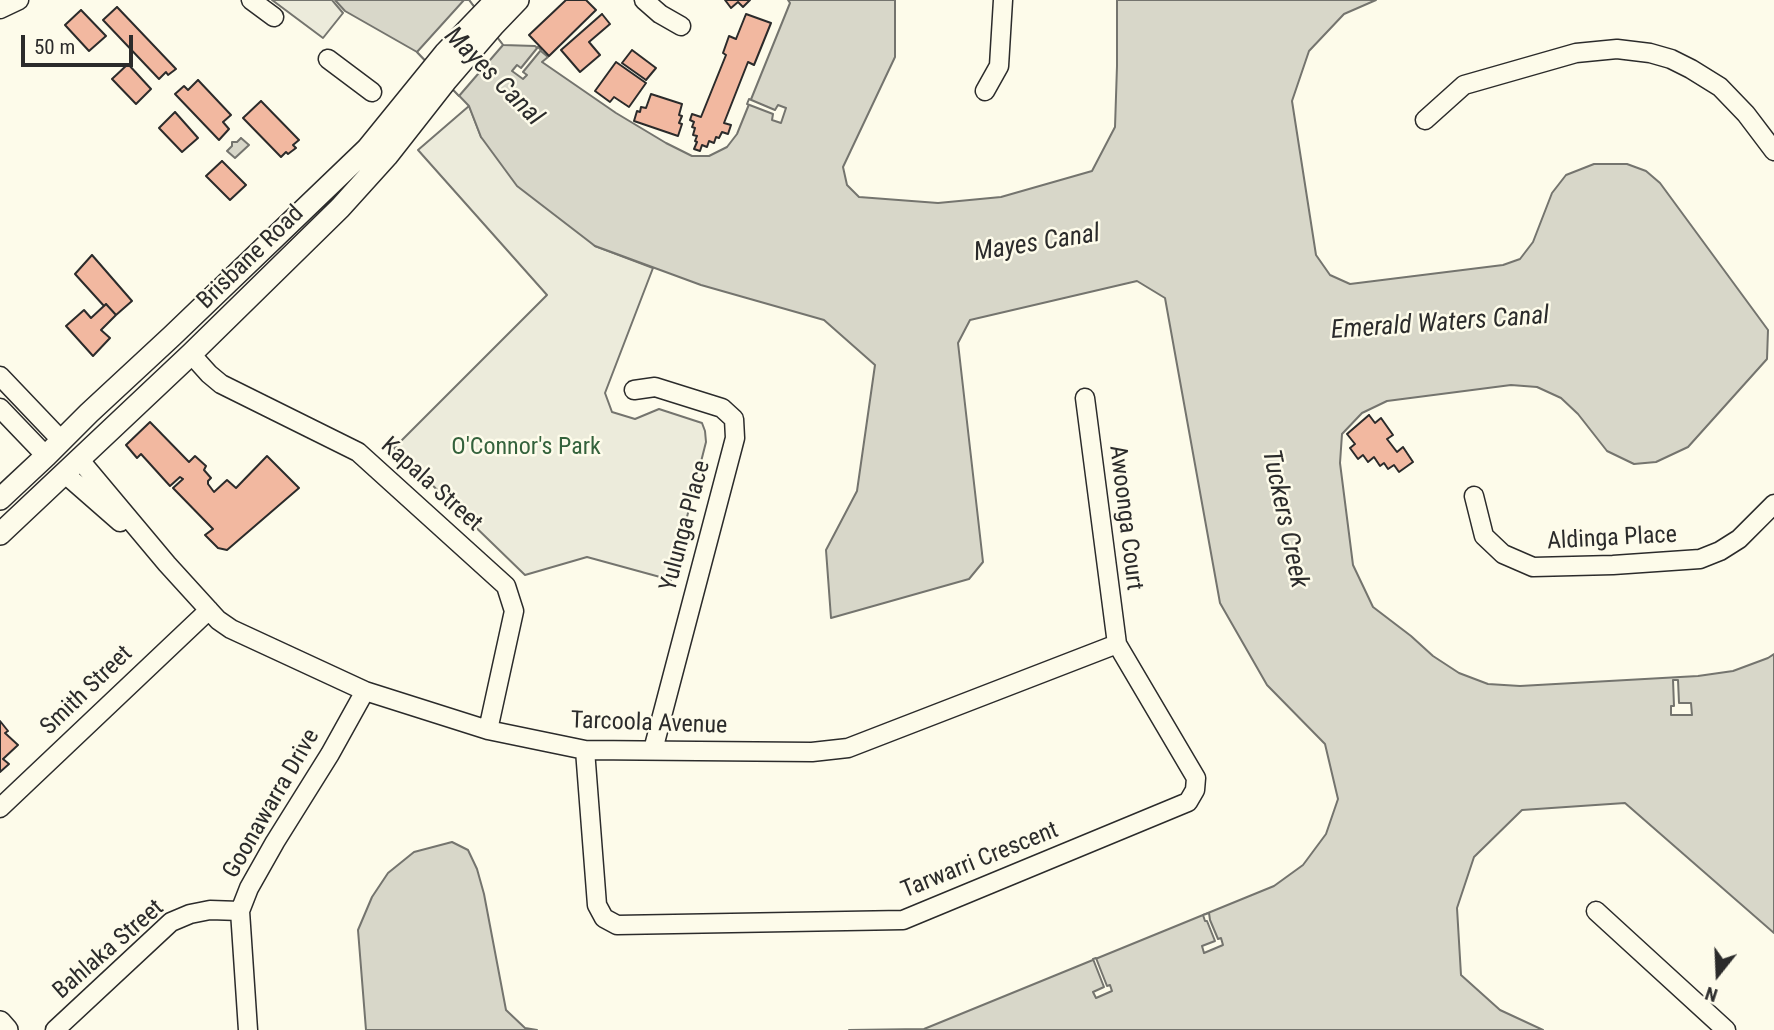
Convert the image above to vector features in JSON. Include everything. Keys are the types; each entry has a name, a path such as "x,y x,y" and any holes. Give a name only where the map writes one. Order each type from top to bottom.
{"main road":[{"name":"Brisbane Road","path":"0,499 367,149 439,75 491,12 518,0"},
{"name":"Brisbane Road","path":"0,534 191,354 351,196 387,156 439,75"},
{"path":"61,440 72,466"},
{"path":"46,456 72,466"},
{"path":"0,1022 7,1030"}],"street":[{"path":"0,9 19,0"},
{"path":"251,0 274,17"},
{"path":"645,0 660,14 681,26"},
{"path":"985,91 999,66 1003,0"},
{"path":"1426,120 1464,85 1576,53 1617,49 1650,53 1691,68 1720,87 1746,114 1774,151"},
{"path":"328,59 372,92"},
{"name":"Kapala Street","path":"191,354 221,384 358,452 506,586 514,611 488,730"},
{"path":"0,376 61,440"},
{"name":"Yulunga Place","path":"634,390 655,387 722,408 734,419 734,439 653,750"},
{"name":"Awoonga Court","path":"1085,398 1117,643"},
{"path":"0,408 46,456"},
{"name":"Tarcoola Avenue","path":"72,466 218,620 238,633 365,691 488,730 585,750 812,752 848,748 1117,643"},
{"name":"Aldinga Place","path":"1474,496 1484,536 1503,554 1532,567 1700,559 1739,539 1774,504"},
{"name":"Smith Street","path":"0,808 209,610"},
{"name":"Tarwarri Crescent","path":"585,750 597,905 604,918 617,925 903,920 1188,802 1195,790 1196,778 1117,643"},
{"name":"Goonawarra Drive","path":"248,1030 240,911 249,888 275,842 330,754 365,691"},
{"name":"Bahlaka Street","path":"55,1030 171,922 209,910 240,911"},
{"path":"1596,911 1726,1030"}],"green space":[{"path":"272,0 332,0 343,13 323,38"},
{"name":"O'Connor's Park","path":"469,106 481,137 595,246 653,268 605,393 612,412 635,419 659,409 702,423 705,431 706,442 671,580 587,557 525,575 394,448 547,295 418,150"}],"water":[{"path":"335,0 469,0 503,45 535,46 548,57 542,62 616,113 692,156 709,156 727,147 737,134 790,3 788,0 895,0 895,57 843,167 847,185 859,197 938,203 1001,197 1092,171 1115,127 1117,0 1376,0 1344,14 1309,51 1292,101 1316,255 1330,275 1350,284 1503,265 1520,259 1533,242 1552,193 1566,175 1594,164 1627,164 1646,171 1660,183 1768,330 1767,359 1688,447 1656,462 1634,464 1607,451 1578,414 1561,398 1537,387 1511,385 1387,401 1362,413 1342,434 1340,463 1353,565 1373,607 1433,656 1459,673 1488,684 1520,686 1698,676 1733,671 1774,654 1774,933 1625,803 1522,810 1474,857 1457,908 1461,975 1500,1010 1543,1030 849,1030 924,1029 1274,886 1303,865 1326,834 1338,799 1325,744 1267,685 1220,603 1165,298 1137,281 970,320 958,343 983,562 969,579 831,618 826,550 857,491 875,365 824,320 701,285 595,246 517,186 481,137 469,106 417,52 345,11"},
{"path":"241,138 249,145 235,158 227,151 232,142"},
{"path":"452,842 468,850 477,869 506,1010 525,1028 537,1030 366,1030 358,930 372,897 388,873 414,852"}],"pier":[{"path":"464,0 469,0 503,45 459,96 417,52"},
{"path":"538,47 541,50 523,72 527,75 523,79 512,71 517,65 521,68"},
{"path":"749,99 775,110 778,105 786,108 781,123 772,120 773,114 747,104"},
{"path":"1673,680 1678,680 1679,703 1691,703 1692,715 1671,715 1671,706 1674,706"},
{"path":"1209,913 1218,939 1221,938 1223,945 1204,953 1202,946 1215,941 1203,915"},
{"path":"1096,958 1107,986 1110,985 1112,991 1096,998 1093,992 1104,987 1093,959"}],"building":[{"path":"566,0 586,0 596,10 549,56 529,35"},
{"path":"725,0 750,0 743,7 738,2 731,8"},
{"path":"117,7 176,69 168,75 166,72 159,79 103,20"},
{"path":"81,10 106,36 89,51 65,25"},
{"path":"602,14 610,24 589,42 600,55 580,72 561,50"},
{"path":"746,14 771,23 754,65 748,62 724,123 731,125 728,134 722,132 714,143 709,141 707,147 702,145 700,151 694,149 697,136 693,135 695,128 692,127 694,122 690,120 692,114 701,117 726,55 723,53 729,36 736,39"},
{"path":"632,50 656,68 646,80 622,63"},
{"path":"616,62 646,83 629,107 614,97 610,102 595,91"},
{"path":"128,64 151,89 136,104 112,79"},
{"path":"198,80 231,115 223,122 229,129 219,140 175,94 184,86 188,90"},
{"path":"651,94 682,104 679,123 682,124 678,136 634,121 637,111 640,112 641,107 646,108"},
{"path":"261,101 299,140 293,145 296,148 288,154 286,152 281,157 243,118"},
{"path":"175,112 198,138 182,152 159,128"},
{"path":"222,161 246,185 230,200 206,176"},
{"path":"92,255 132,301 116,315 106,304 104,306 75,274"},
{"path":"106,304 116,315 101,330 110,338 93,356 66,326 84,310 91,318"},
{"path":"1369,415 1375,423 1381,418 1393,435 1387,439 1397,452 1403,447 1413,462 1399,472 1394,465 1388,469 1384,463 1380,466 1374,457 1368,462 1363,455 1358,459 1350,448 1355,444 1347,434"},
{"path":"150,422 189,462 195,456 206,466 204,470 211,478 208,484 214,492 227,480 236,488 267,456 299,488 227,550 218,548 205,535 213,529 173,488 183,479 180,477 170,486 141,454 137,458 126,445"},
{"path":"0,721 8,731 5,733 18,745 3,759 9,764 0,772"}],"water label":[{"name":"Mayes Canal","path":"493,77"},
{"name":"Mayes Canal","path":"1037,244"},
{"name":"Emerald Waters Canal","path":"1440,324"},
{"name":"Tuckers Creek","path":"1284,519"}]}
